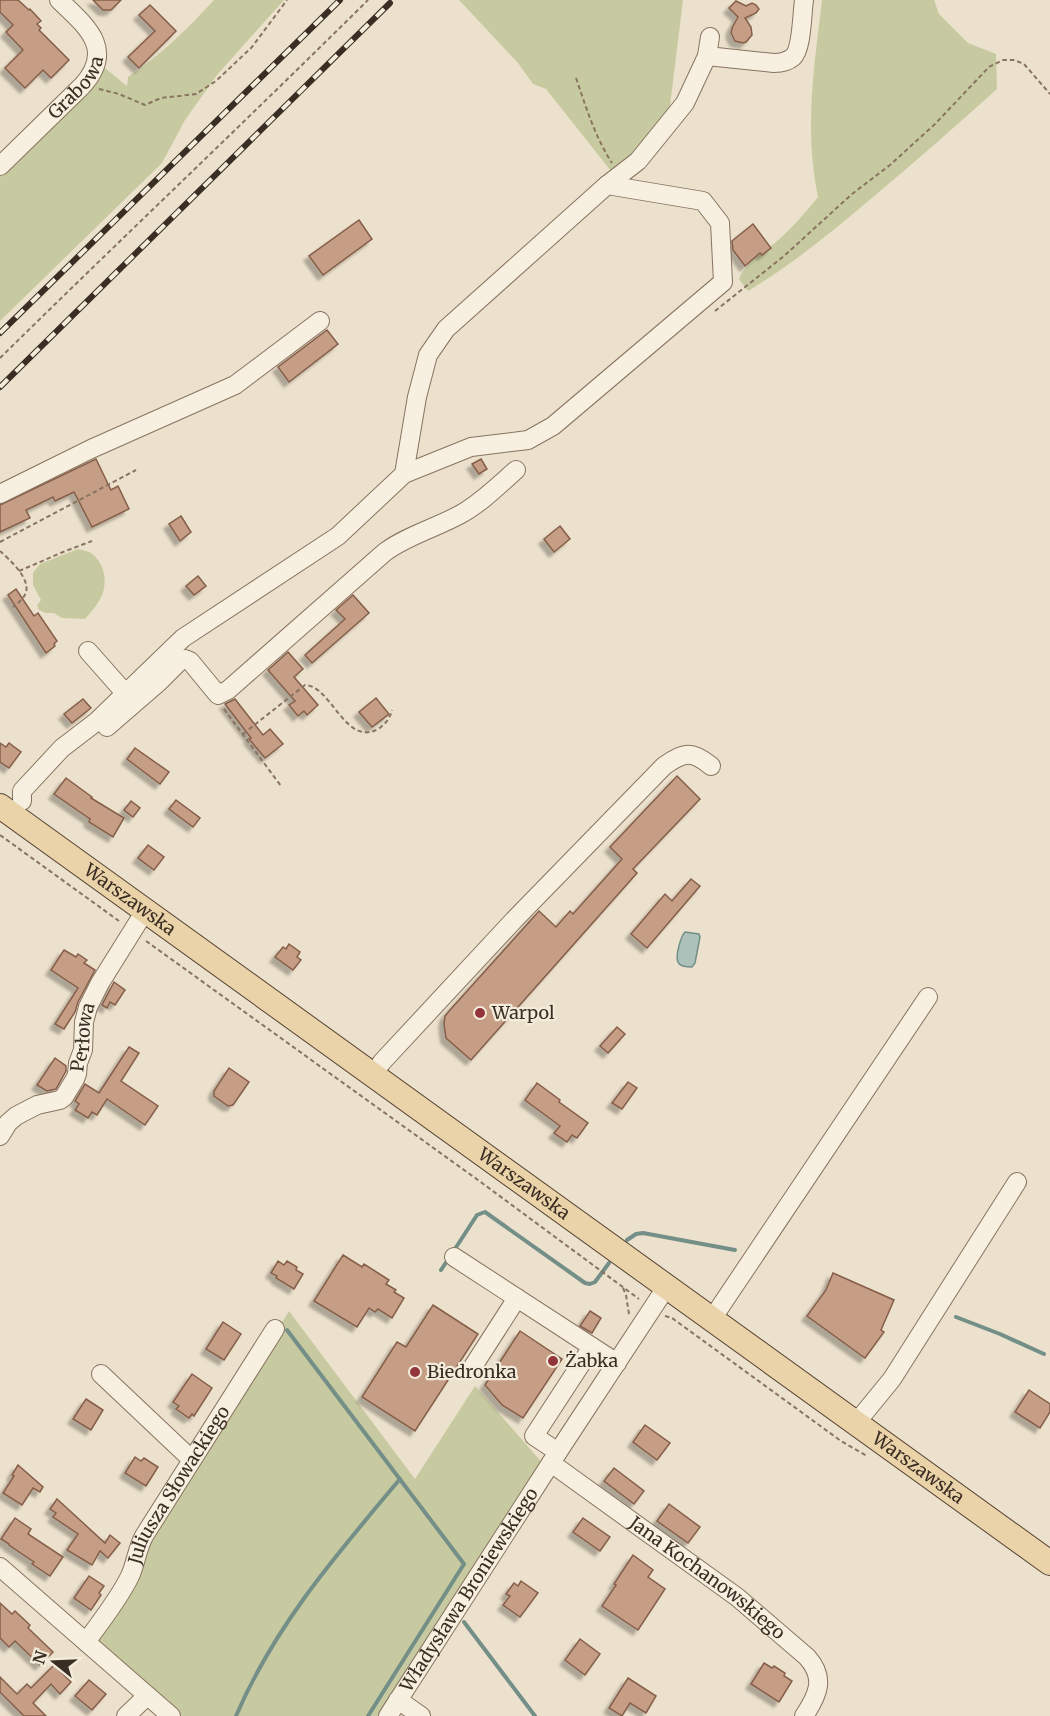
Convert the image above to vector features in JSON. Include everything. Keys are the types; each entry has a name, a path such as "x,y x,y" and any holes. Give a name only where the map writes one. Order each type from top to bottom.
{"main road":[{"name":"Warszawska","path":"8,814 668,1286 1050,1563"}],"street":[{"name":"Grabowa","path":"0,166 82,86 93,70 96,59 94,37 59,0"},
{"path":"707,56 784,62 798,49 804,0"},
{"path":"404,474 417,397 428,355 446,329 613,180 638,161 685,103 707,56 710,37"},
{"path":"8,814 22,791 62,748 96,722 183,638 338,536 404,474 471,447 528,440 553,426 723,282 720,223 703,201 613,180"},
{"path":"0,494 91,449 235,384 320,321"},
{"path":"8,814 32,797 74,753 182,660 190,661 218,695 228,690 385,552 402,541 473,507 516,470"},
{"path":"88,651 126,694"},
{"path":"373,1075 382,1062 514,920 664,766 680,754 693,755 711,766"},
{"name":"Perłowa","path":"0,1136 16,1116 37,1106 60,1100 70,1088 77,1074 83,1050 84,1022 88,1007 100,982 145,911"},
{"path":"712,1319 928,997"},
{"path":"856,1423 892,1379 1017,1182"},
{"path":"454,1257 617,1363"},
{"name":"Władysława Broniewskiego","path":"388,1716 554,1457 668,1286"},
{"path":"472,1368 517,1298"},
{"name":"Juliusza Słowackiego","path":"86,1642 126,1584 144,1536 275,1329"},
{"name":"Jana Kochanowskiego","path":"592,1347 534,1436 554,1457 737,1597 807,1657 818,1674 818,1686 816,1695 804,1716"},
{"path":"101,1374 191,1459"},
{"path":"0,1567 171,1716"},
{"path":"126,1716 147,1696"},
{"path":"398,1700 421,1716"}],"path":[{"path":"82,86 119,93 145,105 161,98 196,94 216,81 252,47 287,0"},
{"path":"0,358 368,0"},
{"path":"852,194 890,165 935,124 989,67 1003,60 1014,60 1024,64 1050,94"},
{"path":"576,78 613,180"},
{"path":"0,542 136,470"},
{"path":"19,571 92,541"},
{"path":"0,551 19,571 27,587 26,594 13,607"},
{"path":"243,734 305,685 314,686 348,725 362,731 381,727 392,710"},
{"path":"218,695 223,707 281,786"},
{"path":"8,814 132,931 609,1276"},
{"path":"622,1285 627,1300 629,1322"},
{"path":"662,1316 672,1318 841,1441 871,1458"}],"green space":[{"path":"214,0 284,0 217,75 185,120 162,163 0,321 0,177 84,93 105,68 127,86 128,77 173,41"},
{"path":"459,0 683,0 669,114 630,156 611,171 546,89 533,84 518,63"},
{"path":"822,0 934,0 939,14 968,43 996,54 997,89 828,235 748,291 739,279 742,273 787,232 818,197 811,123"},
{"path":"78,549 91,553 103,570 105,584 101,598 85,619 62,618 54,613 39,610 37,605 41,600 33,585 33,573 40,564"},
{"path":"289,1311 415,1479 475,1386 545,1466 383,1716 182,1716 92,1641 149,1536"}],"water":[{"path":"685,932 699,934 700,937 695,963 692,967 682,966 677,959"}],"building":[{"path":"0,0 18,0 30,9 41,21 37,24 41,28 39,30 69,60 51,78 43,70 25,88 5,68 23,50 6,32 13,25 0,12"},
{"path":"93,0 121,0 111,10 103,10"},
{"path":"736,1 746,6 752,3 759,9 745,18 751,27 752,35 743,43 735,41 731,33 738,17 729,8"},
{"path":"150,5 176,31 139,68 128,57 155,31 139,15"},
{"path":"359,220 372,239 323,275 309,256"},
{"path":"753,224 771,248 762,255 760,253 745,266 733,250 732,241"},
{"path":"327,330 338,344 289,382 278,367"},
{"path":"96,459 111,490 118,486 129,509 92,527 74,492 55,501 53,497 26,510 30,518 0,532 0,505"},
{"path":"481,459 487,469 479,474 472,464"},
{"path":"181,516 191,532 180,541 169,524"},
{"path":"560,526 570,539 554,552 544,539"},
{"path":"198,576 206,586 194,595 186,586"},
{"path":"16,589 34,616 38,613 57,641 55,646 46,653 8,595"},
{"path":"353,595 369,613 312,663 305,655 345,619 336,610"},
{"path":"288,652 303,669 294,677 318,705 307,715 304,711 298,716 289,705 295,701 268,670"},
{"path":"376,698 389,714 372,727 359,712"},
{"path":"83,699 91,708 72,723 64,714"},
{"path":"235,699 263,735 270,729 283,744 265,758 225,704"},
{"path":"0,743 6,747 9,743 21,752 9,768 0,762"},
{"path":"135,748 169,772 160,784 127,759"},
{"path":"677,776 700,799 633,869 637,873 471,1060 446,1038 445,1016 539,911 556,927 570,911 573,914 622,859 610,847"},
{"path":"66,778 91,798 124,818 113,837 89,822 90,819 54,794"},
{"path":"176,800 200,818 193,827 169,809"},
{"path":"131,801 140,808 133,817 124,810"},
{"path":"148,845 164,857 154,870 138,858"},
{"path":"691,879 700,886 647,948 631,934 665,894 672,901"},
{"path":"289,944 300,952 297,957 301,960 293,970 275,957 283,947 286,949"},
{"path":"64,950 76,957 78,954 87,960 84,963 95,970 75,1012 64,1029 55,1024 78,988 51,970"},
{"path":"114,982 125,990 115,1005 110,1002 107,1008 102,1005"},
{"path":"617,1027 625,1034 608,1053 600,1046"},
{"path":"129,1047 139,1053 121,1081 158,1106 145,1125 107,1099 97,1115 92,1112 88,1118 75,1110 79,1104 75,1101 85,1084 99,1093"},
{"path":"55,1058 66,1066 66,1071 56,1089 47,1091 37,1085"},
{"path":"229,1068 249,1082 233,1105 228,1106 214,1096 214,1091"},
{"path":"628,1082 637,1088 622,1109 612,1103"},
{"path":"537,1083 588,1123 577,1138 572,1135 567,1142 554,1133 560,1126 525,1100"},
{"path":"343,1255 362,1267 364,1264 389,1280 386,1284 404,1298 392,1318 378,1309 375,1312 369,1308 357,1327 314,1301"},
{"path":"278,1261 284,1265 287,1261 303,1274 294,1289 271,1273"},
{"path":"833,1273 894,1300 881,1330 884,1332 865,1358 807,1316 826,1290"},
{"name":"Biedronka","path":"433,1305 478,1334 415,1431 362,1397 397,1342 406,1347"},
{"path":"590,1311 601,1318 592,1333 580,1326"},
{"path":"223,1322 241,1334 224,1360 206,1349"},
{"path":"520,1331 562,1359 523,1418 502,1405 485,1385"},
{"path":"192,1374 212,1388 194,1416 192,1414 189,1418 176,1409 179,1406 173,1402"},
{"path":"1029,1390 1050,1404 1050,1412 1040,1428 1015,1412"},
{"path":"86,1399 103,1410 91,1430 73,1419"},
{"path":"645,1425 670,1443 657,1460 633,1442"},
{"path":"135,1457 141,1461 144,1458 158,1467 146,1486 125,1473"},
{"path":"18,1465 43,1487 40,1492 33,1488 22,1505 3,1493"},
{"path":"614,1468 644,1491 634,1504 604,1481"},
{"path":"57,1499 105,1543 110,1535 120,1543 108,1558 100,1551 92,1565 67,1550 78,1534 53,1517 56,1513 50,1509"},
{"path":"669,1504 700,1527 688,1543 657,1521"},
{"path":"15,1518 31,1529 28,1534 63,1557 50,1576 1,1539"},
{"path":"583,1518 610,1537 600,1551 573,1532"},
{"path":"633,1555 653,1570 648,1577 665,1589 638,1630 602,1606"},
{"path":"89,1576 104,1586 91,1610 74,1598"},
{"path":"521,1581 538,1593 520,1617 503,1605 510,1596 506,1594 514,1583 518,1586"},
{"path":"0,1603 12,1614 15,1611 30,1625 28,1628 53,1652 40,1665 15,1641 9,1647 0,1638"},
{"path":"580,1639 600,1654 585,1675 565,1660"},
{"path":"764,1663 785,1673 784,1676 792,1681 779,1702 751,1684"},
{"path":"54,1665 71,1682 60,1694 51,1684 33,1703 46,1716 24,1716 0,1692 0,1677 17,1694 27,1684 31,1688"},
{"path":"628,1678 656,1696 646,1713 630,1703 622,1716 609,1708"},
{"path":"89,1680 106,1694 92,1710 75,1696"}],"waterway":[{"path":"453,1252 477,1215 485,1212 585,1283 595,1282 609,1263"},
{"path":"627,1240 636,1234 643,1233 735,1250"},
{"path":"441,1270 449,1258"},
{"path":"956,1317 1044,1354"},
{"path":"287,1330 464,1564 368,1716"},
{"path":"236,1716 269,1651 288,1621 353,1535 400,1479"},
{"path":"464,1622 535,1716"}],"railway":[{"path":"0,333 340,0"},
{"path":"0,387 390,3"}],"place":[{"name":"Warpol","path":"480,1013"},
{"name":"Żabka","path":"553,1361"},
{"name":"Biedronka","path":"415,1372"}]}
